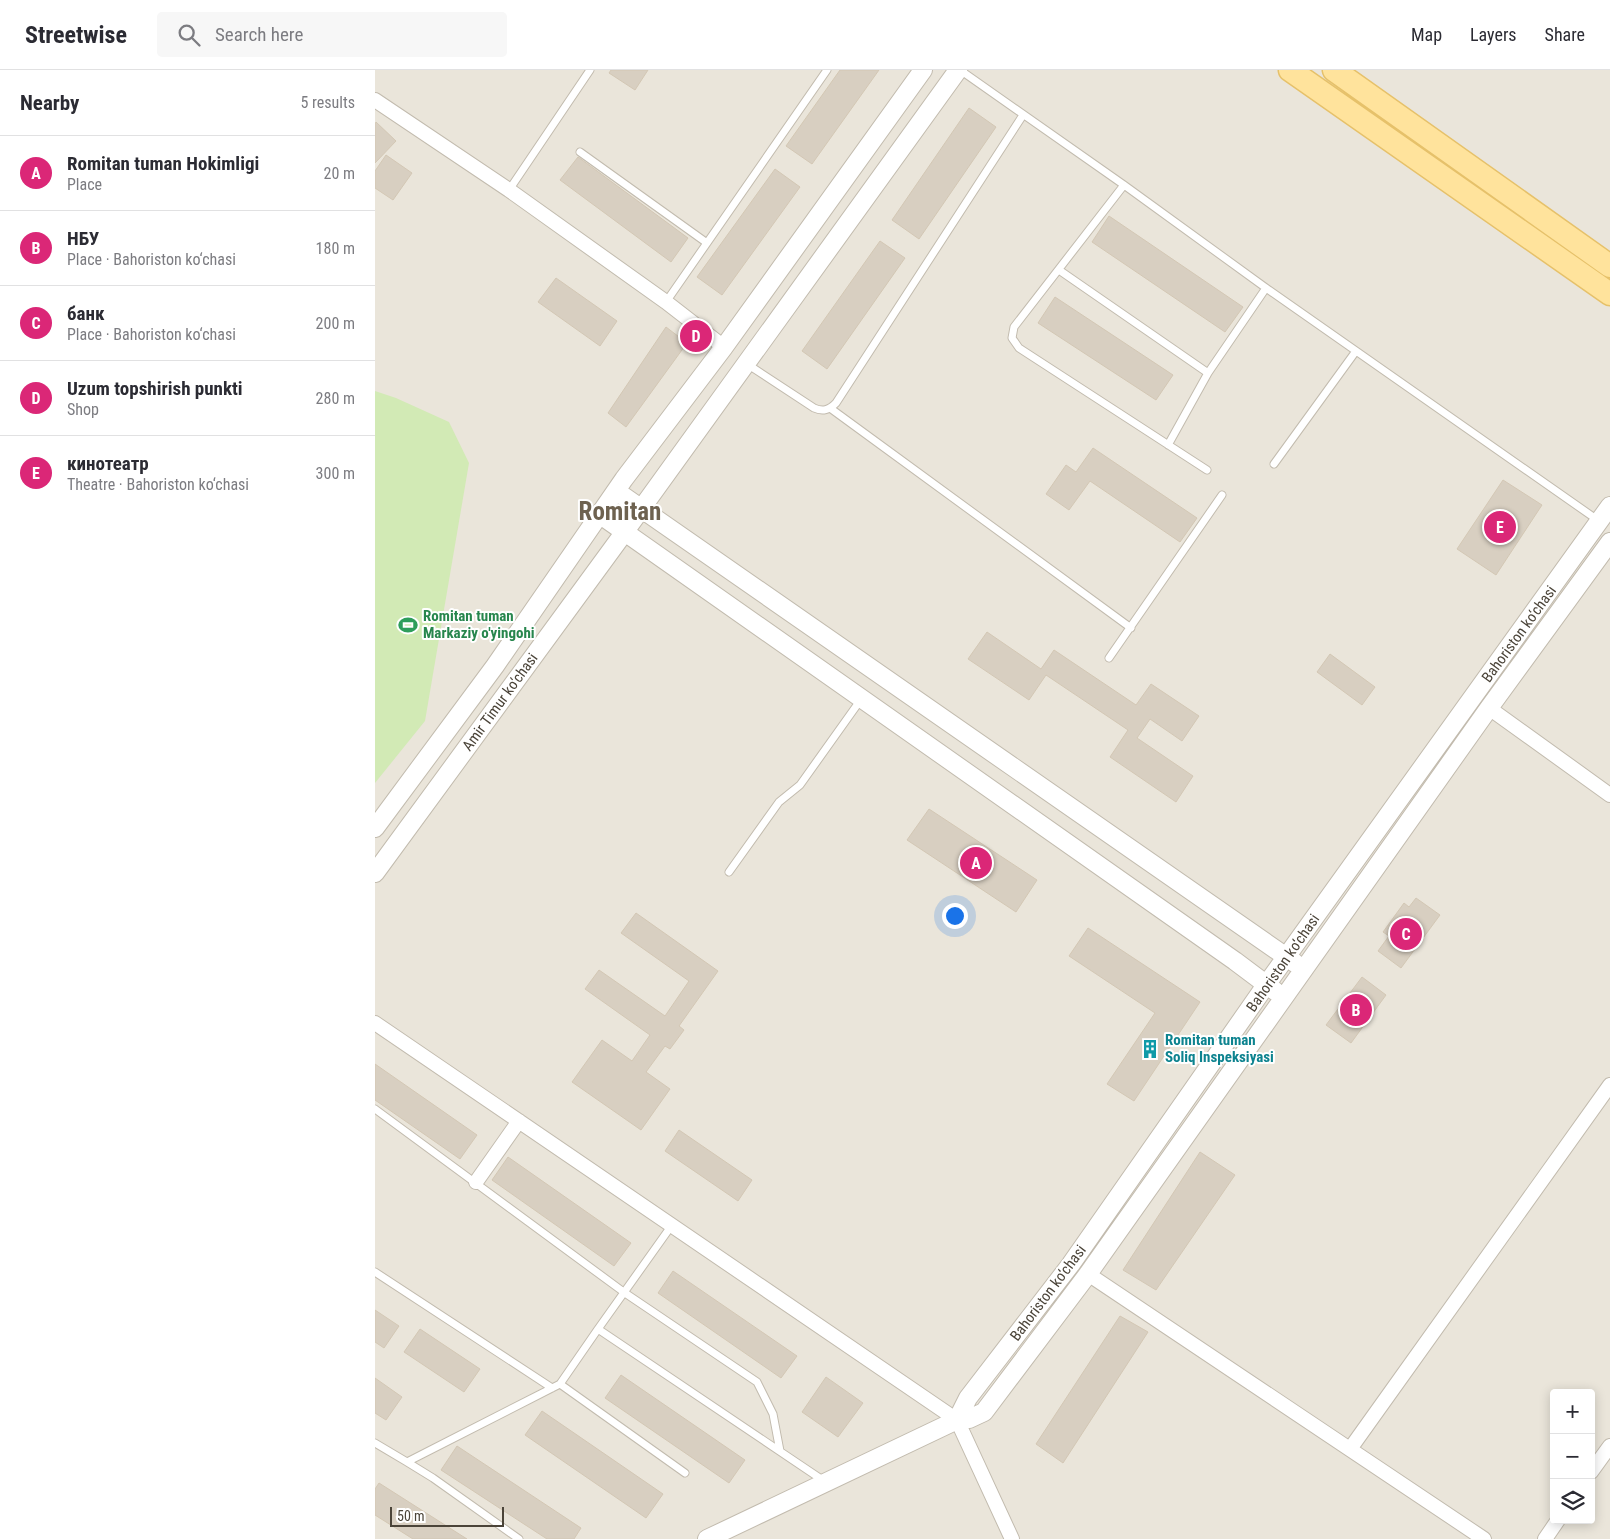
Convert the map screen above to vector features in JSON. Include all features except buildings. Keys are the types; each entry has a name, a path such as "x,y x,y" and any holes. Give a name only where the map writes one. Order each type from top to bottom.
{"main road":[{"path":"1290,70 1610,294"},
{"path":"1334,70 1610,266"}],"street":[{"name":"Amir Timur ko‘chasi","path":"375,828 495,666 640,457 724,346 923,70"},
{"name":"Amir Timur ko‘chasi","path":"375,873 959,70"},
{"path":"375,100 509,190 666,302 747,364"},
{"path":"617,491 1304,970"},
{"name":"Bahoriston ko‘chasi","path":"957,1420 968,1398 1071,1264 1267,985 1610,506"},
{"path":"599,514 1235,961 1283,998"},
{"name":"Bahoriston ko‘chasi","path":"707,1539 957,1420 969,1419 984,1412 1088,1274 1489,708 1610,542"},
{"path":"1489,708 1610,795"},
{"path":"375,1022 957,1420 1012,1539"},
{"path":"1350,1449 1610,1085"},
{"path":"476,1182 519,1121"},
{"path":"1088,1274 1484,1539"},
{"path":"1595,1467 1610,1446"},
{"path":"1545,1539 1555,1524"}],"lane":[{"path":"509,190 590,70"},
{"path":"666,302 827,70"},
{"path":"959,70 1125,185 1266,288 1600,521"},
{"path":"747,364 814,408 823,411 836,403 1023,114"},
{"path":"580,152 707,243"},
{"path":"1125,185 1015,327 1012,338 1019,348 1207,470"},
{"path":"1059,270 1208,373"},
{"path":"1169,445 1208,373 1266,288"},
{"path":"1274,464 1356,351"},
{"path":"830,408 1131,628"},
{"path":"1109,658 1222,495"},
{"path":"729,872 779,802 800,785 863,698"},
{"path":"375,1109 625,1293 757,1382 773,1414 780,1451"},
{"path":"407,1462 560,1384 672,1225"},
{"path":"375,1272 552,1388"},
{"path":"599,1328 826,1482"},
{"path":"560,1384 685,1473"},
{"path":"375,1443 433,1478 519,1539"}],"shaded area":[{"name":"Romitan","path":"375,70 1610,70 1610,1539 375,1539"}],"green space":[{"name":"Romitan tuman Markaziy o'yingohi","path":"375,391 396,398 449,422 469,463 425,721 375,783"}],"place":[{"name":"Uzum topshirish punkti","path":"696,336"},
{"name":"кинотеатр","path":"1500,527"},
{"name":"Romitan tuman Markaziy o'yingohi","path":"408,625"},
{"name":"Romitan tuman Hokimligi","path":"976,863"},
{"name":"банк","path":"1406,934"},
{"name":"НБУ","path":"1356,1010"},
{"name":"Romitan tuman Soliq Inspeksiyasi","path":"1150,1049"}],"district":[{"name":"Romitan","path":"620,511"}]}
